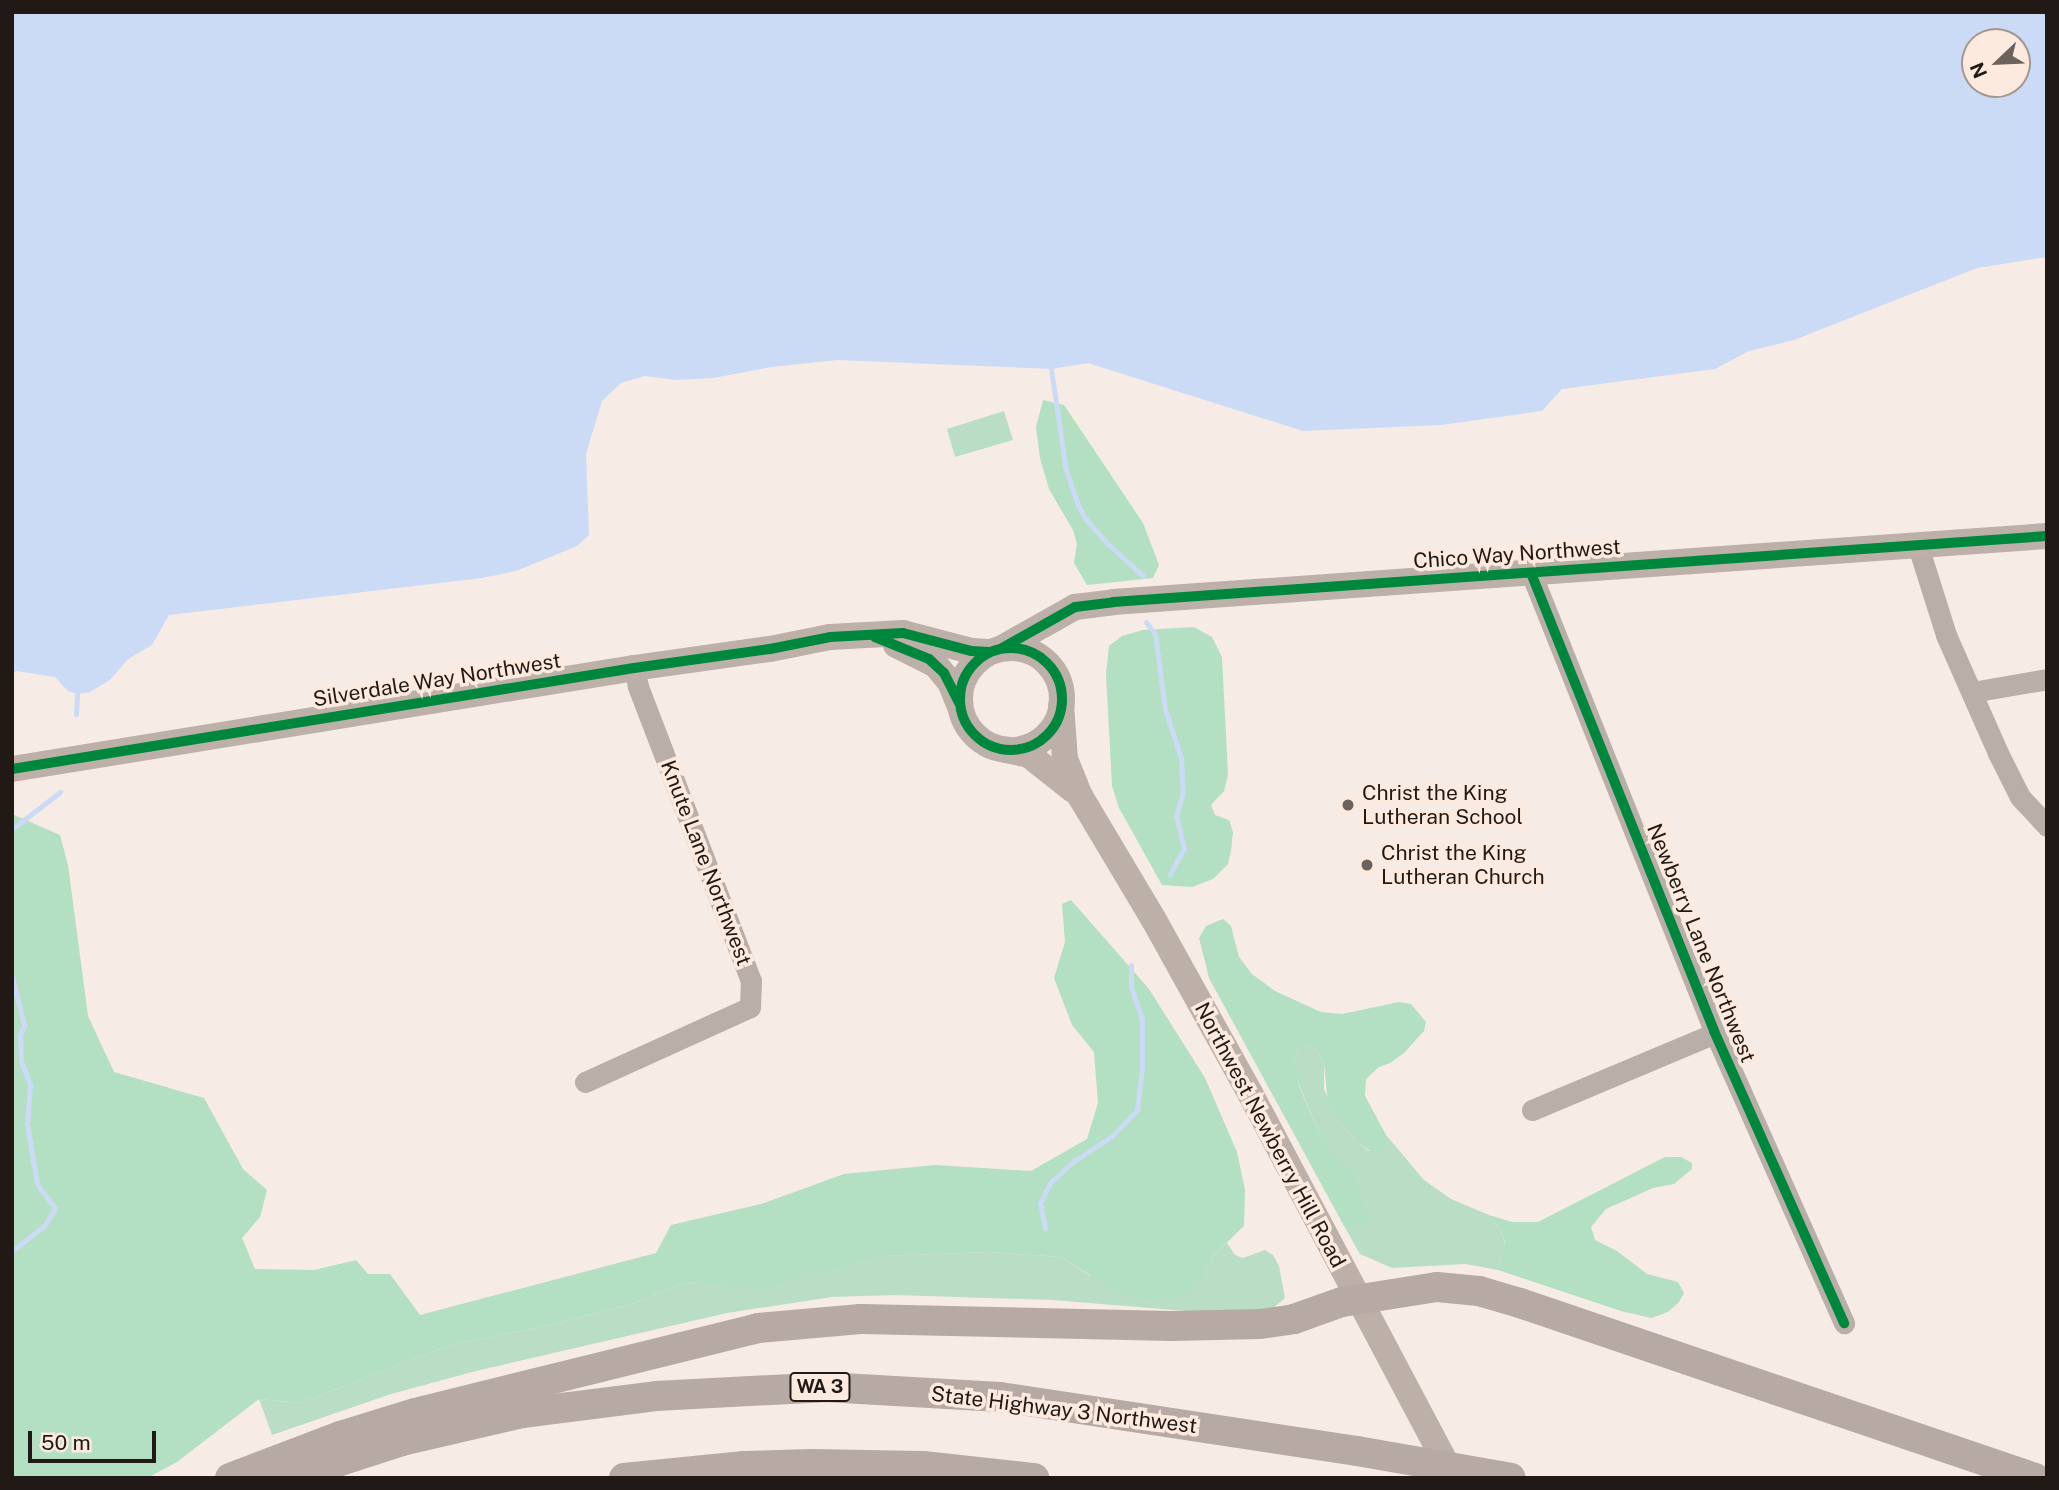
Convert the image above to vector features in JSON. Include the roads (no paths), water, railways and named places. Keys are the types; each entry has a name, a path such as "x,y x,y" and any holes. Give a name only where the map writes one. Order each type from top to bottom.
{"highway":[{"path":"230,1478 340,1436 415,1413 758,1328 861,1319 1171,1326 1260,1324 1294,1319 1358,1299 1437,1287 1490,1294 2035,1478"},
{"name":"State Highway 3 Northwest","path":"288,1478 402,1441 522,1413 656,1396 825,1387 1000,1397 1357,1451 1511,1478"},
{"path":"624,1478 684,1471 811,1464 923,1466 1034,1478"}],"main road":[{"name":"Chico Way Northwest","path":"996,650 1075,607 1113,601 2047,536"},
{"path":"1057,678 1037,655 1022,649 996,650 976,662 966,675 960,690 960,706 965,722 975,735 988,745 1004,749 1025,748 1044,738 1057,721 1061,705 1057,678 1051,644 1066,611"},
{"name":"Silverdale Way Northwest","path":"12,769 634,668 770,649 830,636 903,633 971,651 996,650"},
{"name":"Silverdale Way Northwest","path":"868,634 929,659 950,682 960,706"},
{"name":"Northwest Newberry Hill Road","path":"1061,705 1065,760 1080,796 1154,920 1251,1095 1454,1478"},
{"name":"Northwest Newberry Hill Road","path":"1004,749 1029,755 1080,796"}],"street":[{"path":"1918,545 1947,635 2020,797 2047,826"},
{"name":"Newberry Lane Northwest","path":"1531,573 1715,1033 1844,1323"},
{"name":"Knute Lane Northwest","path":"585,1082 750,1007 751,981 638,686 634,668"},
{"path":"1972,692 2047,679"},
{"path":"1532,1110 1715,1033"}],"water":[{"path":"12,12 2047,12 2047,257 1977,268 1794,340 1749,351 1715,369 1562,389 1542,411 1441,425 1303,431 1088,363 1051,369 837,360 772,367 713,378 676,380 645,376 621,383 602,401 586,454 589,535 577,546 516,571 482,578 169,615 152,645 128,659 110,680 90,692 77,694 68,691 55,677 16,671 12,674"}],"waterway":[{"path":"1051,369 1066,470 1078,505 1085,518 1108,544 1143,576"},
{"path":"1146,622 1155,634 1165,709 1181,758 1183,792 1176,816 1184,848 1170,874"},
{"path":"76,714 77,694"},
{"path":"12,829 60,792"},
{"path":"1045,1228 1040,1203 1050,1183 1074,1161 1112,1136 1137,1110 1142,1068 1142,1019 1131,987 1131,965"},
{"path":"12,976 24,1025 20,1035 21,1061 30,1084 27,1124 37,1184 55,1208 45,1225 12,1251"}],"place":[{"name":"Christ the King Lutheran School","path":"1348,805"},
{"name":"Christ the King Lutheran Church","path":"1367,865"}]}
